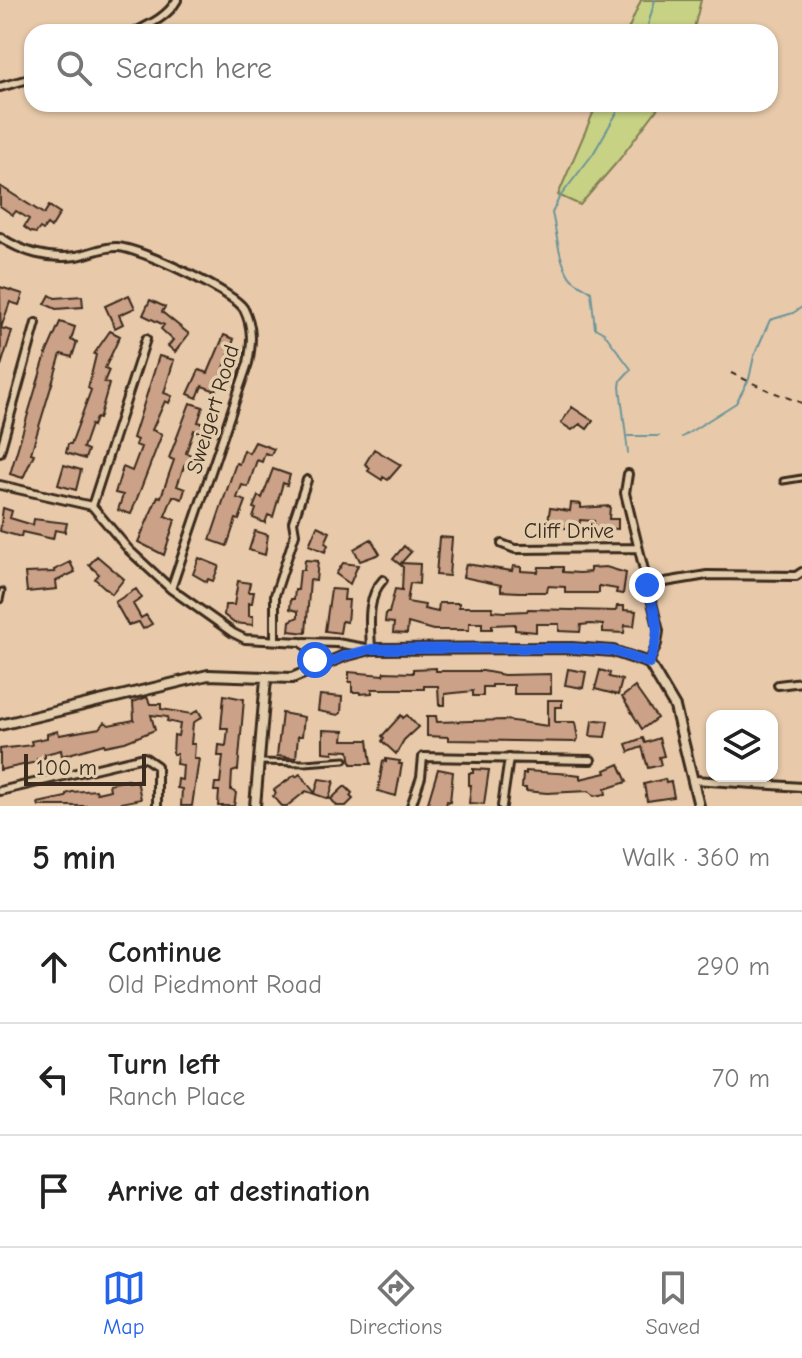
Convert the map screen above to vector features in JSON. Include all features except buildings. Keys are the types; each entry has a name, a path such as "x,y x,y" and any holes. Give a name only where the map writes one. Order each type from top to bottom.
{"street":[{"path":"150,24 173,8 177,0"},
{"path":"0,87 24,80"},
{"name":"Sweigert Road","path":"0,237 26,251 43,255 76,256 117,247 136,251 217,287 237,301 244,311 252,334 248,363 171,589"},
{"path":"0,452 36,323"},
{"path":"92,506 146,339"},
{"path":"628,474 625,493 659,631 649,663"},
{"path":"275,640 275,595 295,534 293,522 307,480"},
{"path":"0,485 92,506 129,550 171,589 245,639 347,644 371,649 572,648 613,651 649,663 675,707 699,806"},
{"name":"Cliff Drive","path":"502,544 515,549 637,548"},
{"path":"647,585 707,575 796,576 802,572"},
{"path":"371,649 369,610 376,586 383,580"},
{"path":"301,642 312,651 316,668"},
{"path":"0,725 208,675 292,678 344,656 371,649"},
{"path":"255,806 266,679"},
{"path":"778,685 802,682"},
{"path":"0,791 144,757 157,766 157,806"},
{"path":"411,806 421,777 423,757 591,760"},
{"path":"502,806 509,758"},
{"path":"694,780 802,787"}],"lane":[{"path":"783,481 802,478"},
{"path":"0,600 2,591"},
{"path":"259,762 345,760"}],"path":[{"path":"733,373 802,403"}],"green space":[{"path":"641,0 701,0 695,24 630,24"},
{"path":"594,112 655,112 580,205 558,195"}],"waterway":[{"path":"648,24 655,0"},
{"path":"617,112 552,213 566,270 572,279 591,292 595,328 604,333 631,369 621,380 620,387 628,453"},
{"path":"682,437 736,403 749,379 754,356 770,320 802,307"},
{"path":"628,436 659,436"}],"route":[{"path":"315,660 316,668 371,649 572,648 613,651 649,663 659,631 647,585"}]}
